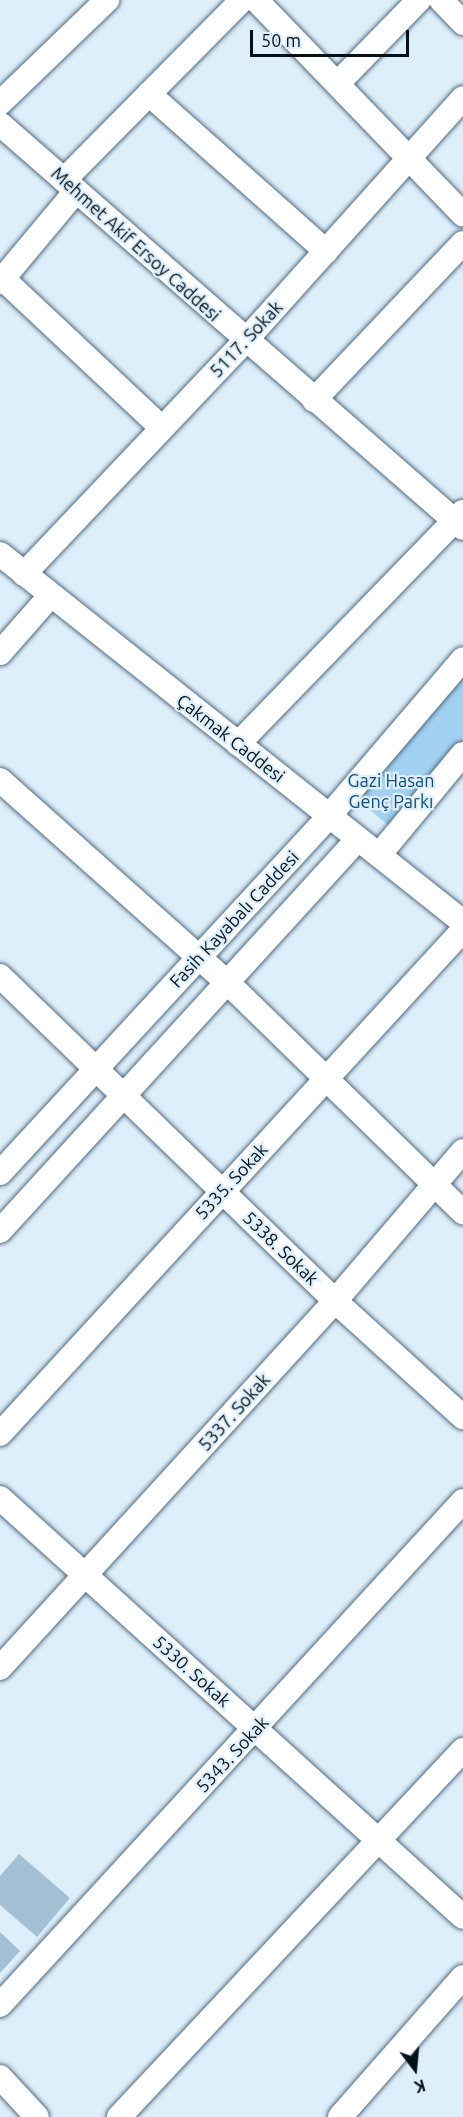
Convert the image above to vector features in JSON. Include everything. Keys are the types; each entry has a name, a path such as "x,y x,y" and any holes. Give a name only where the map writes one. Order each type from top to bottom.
{"street":[{"path":"0,103 107,0"},
{"path":"162,428 1,279 70,185 149,94 242,0"},
{"path":"256,0 463,214"},
{"path":"338,84 419,0"},
{"path":"441,0 463,23"},
{"path":"149,94 326,251"},
{"name":"5117. Sokak","path":"24,574 245,341 463,98"},
{"name":"Mehmet Akif Ersoy Caddesi","path":"0,124 245,341 460,520"},
{"path":"314,400 463,243"},
{"path":"238,744 460,520"},
{"name":"Çakmak Caddesi","path":"0,554 463,922"},
{"path":"0,653 51,595"},
{"name":"Fasih Kayabalı Caddesi","path":"0,1173 329,816 463,659"},
{"path":"379,855 463,754"},
{"path":"0,780 197,959 227,982 463,1212"},
{"name":"Fasih Kayabalı Caddesi","path":"0,1231 358,839"},
{"name":"5335. Sokak","path":"0,1434 463,930"},
{"name":"5338. Sokak","path":"0,976 335,1301 463,1417"},
{"name":"5337. Sokak","path":"0,1668 335,1301 463,1150"},
{"name":"5330. Sokak","path":"0,1498 463,1917"},
{"name":"5343. Sokak","path":"0,2005 463,1501"},
{"path":"119,2117 463,1750"},
{"path":"340,2117 463,1977"},
{"path":"0,2077 37,2117"}],"green space":[{"name":"Gazi Hasan Genç Parkı","path":"463,671 463,743 392,828 355,798"}],"building":[{"path":"19,1854 70,1898 37,1937 0,1905 0,1876"},
{"path":"0,1932 20,1951 0,1973"}]}
